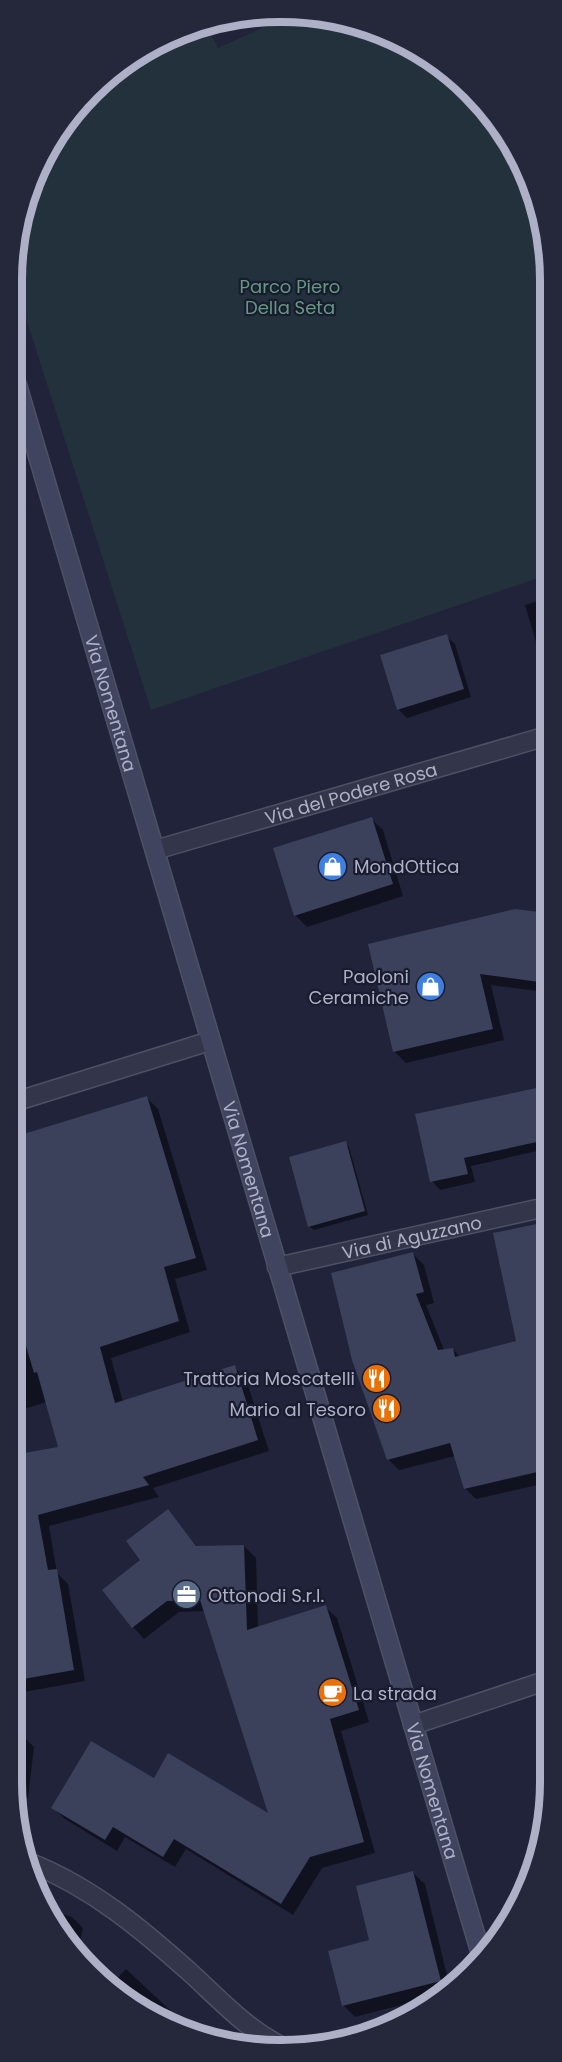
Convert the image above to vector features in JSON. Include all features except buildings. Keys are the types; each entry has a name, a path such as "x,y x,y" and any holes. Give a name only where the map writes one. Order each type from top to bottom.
{"main road":[{"name":"Via Nomentana","path":"22,402 479,1947"}],"street":[{"name":"Via del Podere Rosa","path":"155,850 540,738"},
{"path":"22,1100 210,1041"},
{"name":"Via di Aguzzano","path":"277,1267 540,1208"},
{"path":"413,1725 540,1683"},
{"path":"37,1866 84,1888 116,1910 171,1955 254,2031 268,2039"}],"green space":[{"name":"Parco Piero Della Seta","path":"274,22 331,27 364,36 395,49 425,66 464,98 496,137 513,167 526,198 535,231 539,264 540,577 151,710 22,306 23,264 27,231 42,182 66,137 98,98 137,66 182,42 210,32 218,48"}],"place":[{"name":"MondOttica","path":"333,866"},
{"name":"Paoloni Ceramiche","path":"430,986"},
{"name":"Trattoria Moscatelli","path":"376,1378"},
{"name":"Mario al Tesoro","path":"387,1409"},
{"name":"Ottonodi S.r.l.","path":"187,1595"},
{"name":"La strada","path":"332,1693"}]}
